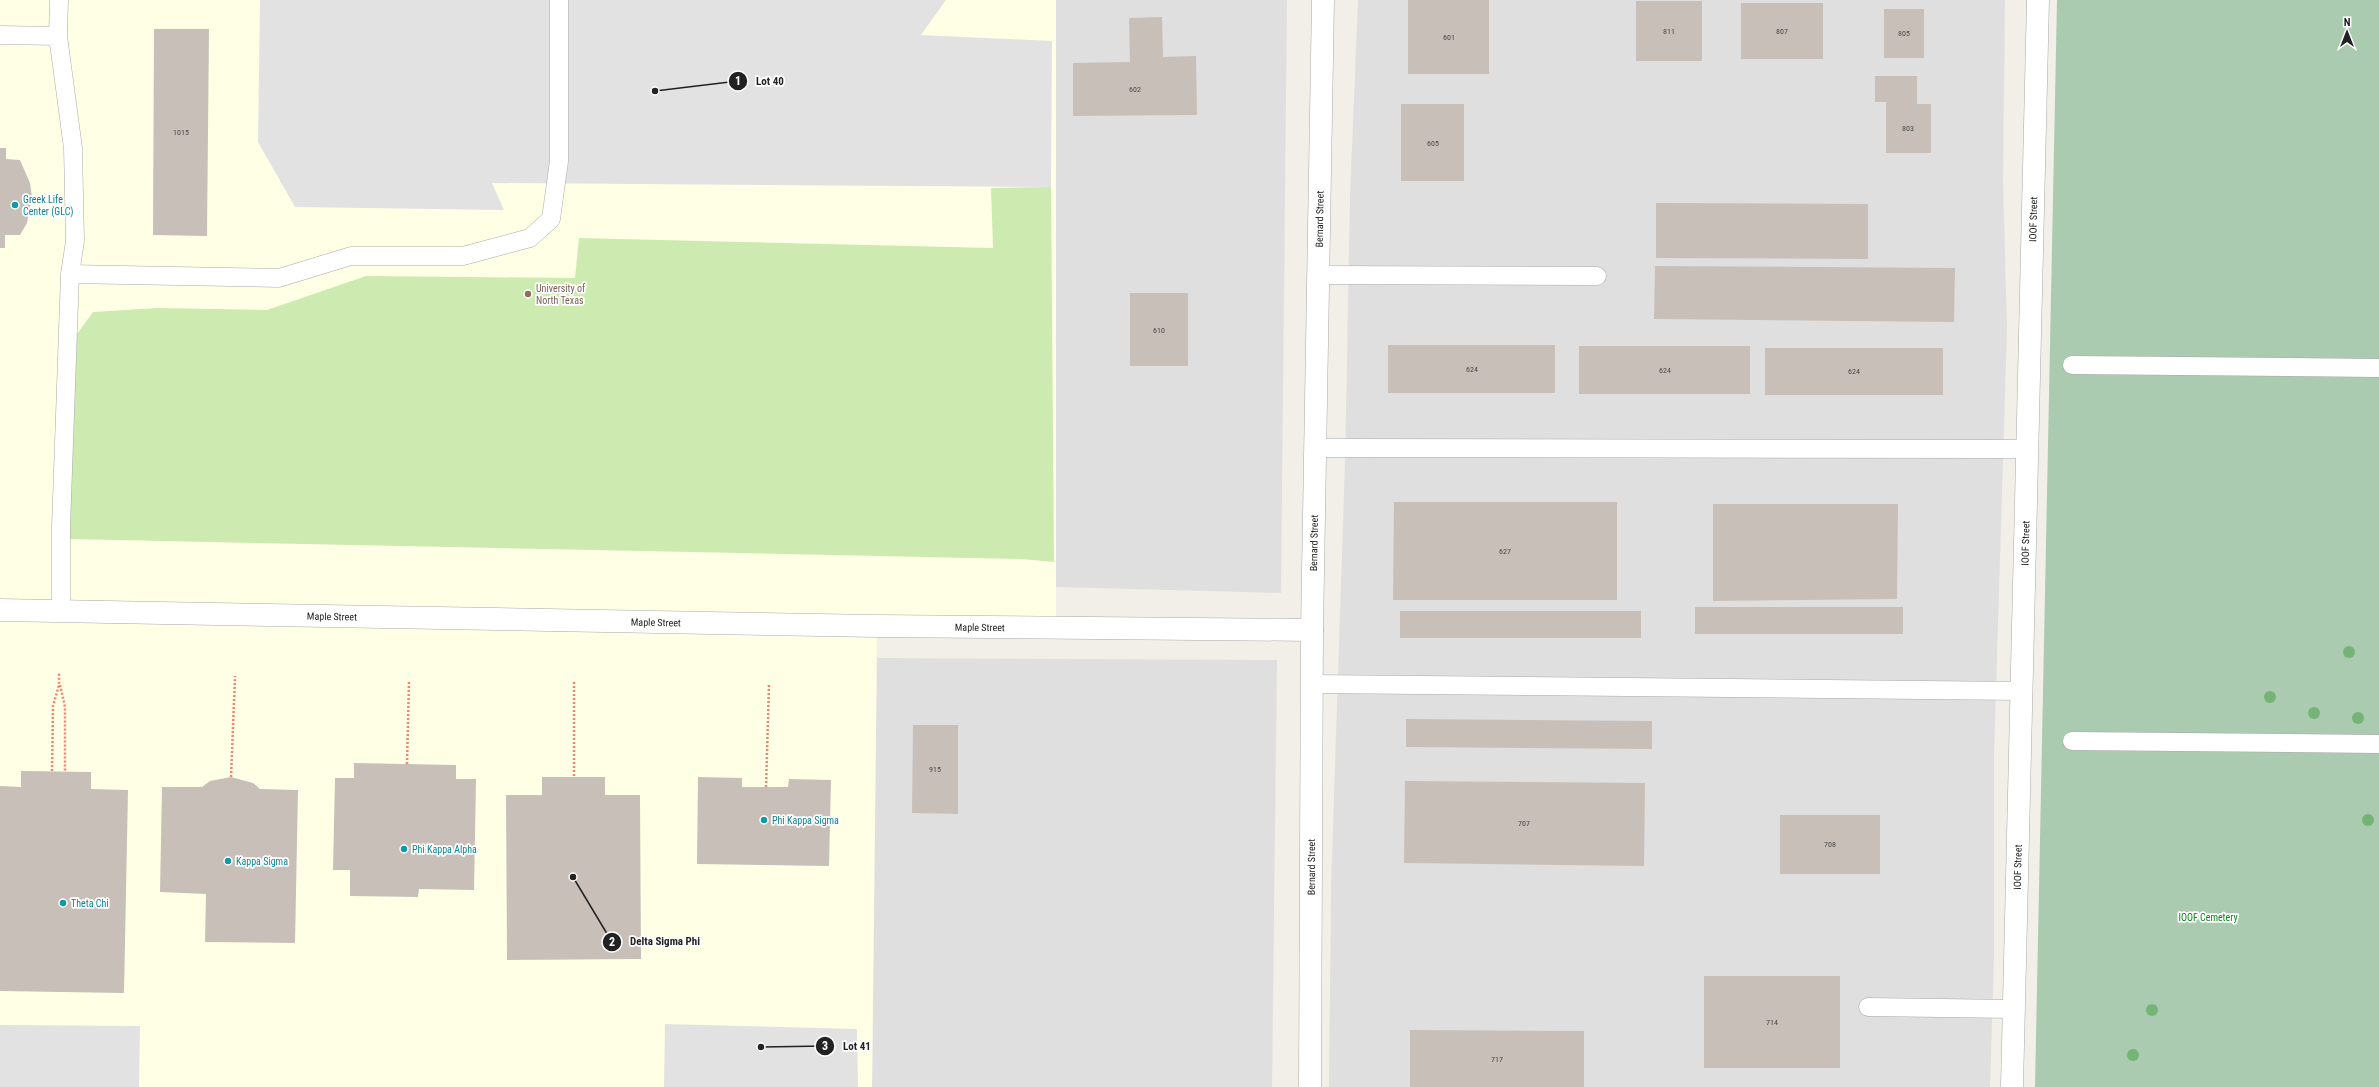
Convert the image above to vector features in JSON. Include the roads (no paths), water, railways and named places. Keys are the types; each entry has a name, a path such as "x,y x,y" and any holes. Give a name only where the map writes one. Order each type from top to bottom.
{"street":[{"name":"Bernard Street","path":"1310,1087 1312,630 1323,0"},
{"name":"IOOF Street","path":"2012,1087 2038,0"},
{"name":"Maple Street","path":"0,610 885,626 1312,630"}],"lane":[{"path":"59,0 58,36 73,148 74,241 70,274 61,527 61,611"},
{"path":"70,274 279,278 352,256 463,256 530,238 551,219 559,161 559,0"},
{"path":"0,35 58,36"},
{"path":"1318,275 1597,276"},
{"path":"2072,365 2379,368"},
{"path":"1315,448 2027,449"},
{"path":"1312,684 2021,691"},
{"path":"2072,741 2379,744"},
{"path":"1868,1007 2014,1009"}],"place":[{"name":"Lot 40","path":"655,91"},
{"name":"Greek Life Center (GLC)","path":"15,205"},
{"name":"University of North Texas","path":"528,294"},
{"name":"Phi Kappa Sigma","path":"764,820"},
{"name":"Phi Kappa Alpha","path":"404,849"},
{"name":"Kappa Sigma","path":"228,861"},
{"name":"Delta Sigma Phi","path":"573,877"},
{"name":"Theta Chi","path":"63,903"},
{"name":"Lot 41","path":"761,1047"}],"park label":[{"name":"IOOF Cemetery","path":"2208,917"}]}
